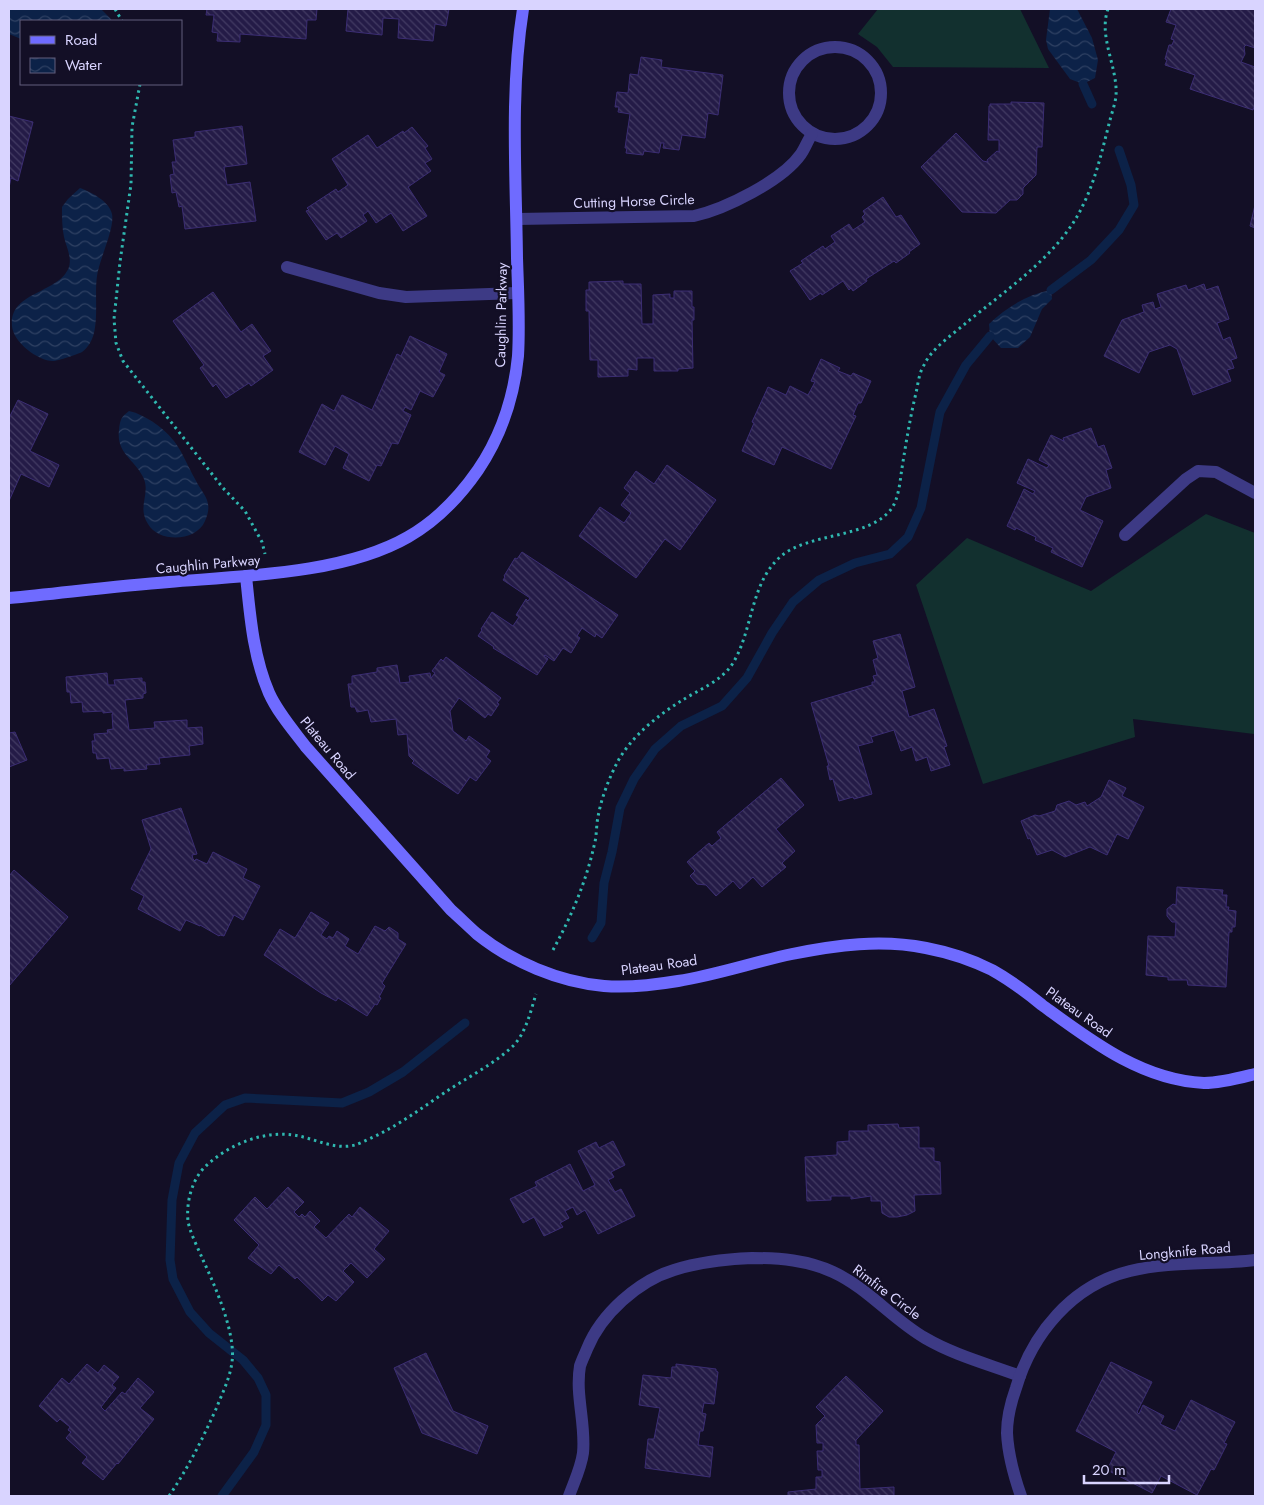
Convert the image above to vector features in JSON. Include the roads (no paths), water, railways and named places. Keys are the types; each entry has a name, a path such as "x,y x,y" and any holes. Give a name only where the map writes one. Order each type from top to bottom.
{"street":[{"name":"Caughlin Parkway","path":"9,598 270,574 346,561 380,550 409,537 436,516 464,490 485,459 502,427 512,393 518,356 515,103 518,41 524,9"},
{"path":"826,46 849,47 868,59 872,65 880,78 882,100 873,121 856,135 834,140 812,134 796,118 789,97 792,74 806,57 826,46"},
{"name":"Cutting Horse Circle","path":"517,219 694,216 711,212 729,205 786,171 801,154 812,134"},
{"path":"287,267 379,293 406,297 518,293"},
{"path":"1125,535 1186,479 1198,471 1216,472 1255,493"},
{"name":"Plateau Road","path":"246,576 260,667 270,694 285,720 306,747 451,910 478,934 505,954 544,972 578,982 605,986 638,986 680,981 821,948 890,943 928,948 991,970 1014,984 1091,1041 1142,1068 1171,1078 1205,1083 1233,1080 1255,1074"},
{"name":"Rimfire Circle","path":"570,1496 582,1454 583,1436 579,1390 580,1366 588,1346 599,1325 612,1309 649,1282 672,1270 731,1259 796,1260 816,1265 853,1282 925,1338 1020,1376"},
{"name":"Longknife Road","path":"1021,1496 1009,1454 1007,1431 1011,1403 1020,1376 1035,1344 1049,1323 1085,1290 1129,1271 1162,1266 1255,1260"}],"water":[{"path":"9,9 101,9 111,20 20,20 20,39 9,34"},
{"path":"1050,9 1077,9 1092,38 1098,60 1095,78 1083,84 1070,79 1048,49 1046,40"},
{"path":"80,188 103,201 112,214 109,236 97,276 95,328 90,343 82,352 59,360 47,360 27,350 21,344 13,332 13,315 18,306 26,299 55,283 64,276 69,267 69,255 63,230 62,207"},
{"path":"1051,290 1052,299 1042,309 1030,337 1018,348 1001,348 990,336 989,324 1017,302"},
{"path":"129,411 150,420 169,435 178,447 204,494 208,503 207,514 205,521 194,533 177,538 168,537 153,530 148,524 143,507 146,490 144,479 141,472 123,451 119,438 120,421"}],"waterway":[{"path":"1083,84 1092,104"},
{"path":"1051,290 1091,260 1119,230 1134,205 1131,185 1119,150"},
{"path":"592,938 601,923 604,883 620,808 634,779 655,749 681,726 722,706 747,678 772,633 793,602 819,580 855,563 890,554 908,537 921,508 940,412 966,365 990,336"},
{"path":"222,1496 254,1452 266,1425 266,1395 258,1378 243,1360 209,1333 190,1312 173,1279 170,1260 172,1200 179,1163 195,1133 225,1105 245,1098 342,1103 369,1092 403,1072 465,1023"}]}
